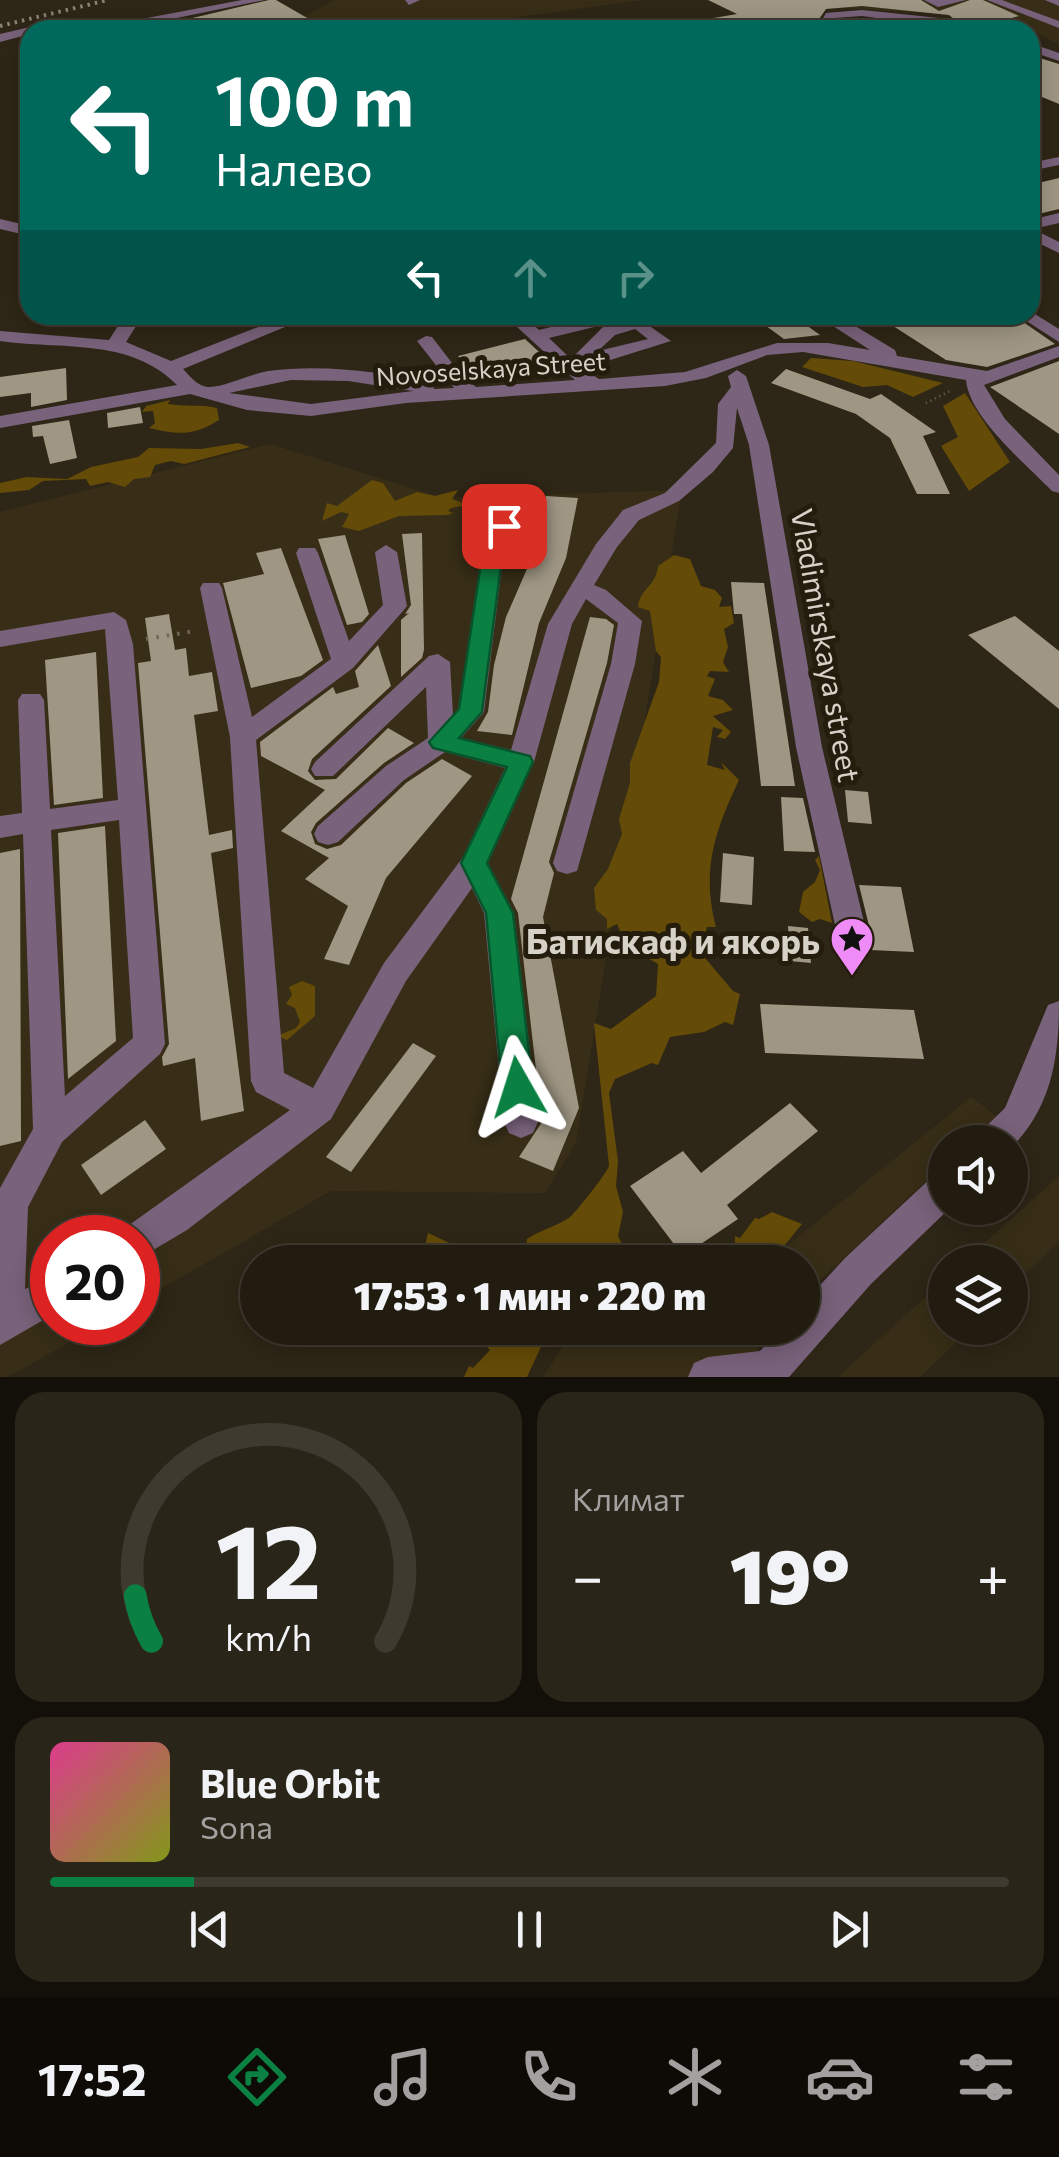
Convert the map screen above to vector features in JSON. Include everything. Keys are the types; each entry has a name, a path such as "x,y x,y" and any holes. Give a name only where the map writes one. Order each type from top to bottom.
{"street":[{"path":"153,20 260,0"},
{"path":"929,0 938,4 961,0"},
{"path":"992,0 1059,25"},
{"path":"1050,0 1059,3"},
{"path":"827,20 830,15 862,13 930,20"},
{"path":"115,345 128,325"},
{"path":"174,366 279,325"},
{"path":"525,325 578,364 598,386"},
{"path":"537,336 581,325"},
{"path":"841,325 912,368"},
{"path":"0,336 143,350 174,366 191,388"},
{"path":"426,341 461,393"},
{"name":"Novoselskaya Street","path":"0,422 191,388 247,404 312,410 461,393 598,386 704,373 731,359 779,348 842,352 973,385"},
{"path":"1059,351 973,385 1059,487"},
{"name":"Vladimirskaya street","path":"731,359 759,445 810,747 854,944"},
{"path":"215,392 262,378 326,374 392,380 461,393"},
{"path":"160,1227 319,1108 396,972 474,863 521,762 560,624 606,544 631,516 672,497 706,468 726,444 728,404 740,388"},
{"path":"328,834 394,773 441,742 470,712 493,550 504,526"},
{"path":"307,552 344,662"},
{"path":"243,736 344,662 396,606 386,552"},
{"path":"211,588 243,736 268,1080 319,1108"},
{"path":"567,862 623,664 630,620 598,594 581,588"},
{"path":"0,639 114,620 121,644 149,1044 50,1131 10,1204 3,1324"},
{"path":"324,769 438,662 441,742"},
{"path":"31,700 50,1131"},
{"path":"441,742 521,762"},
{"path":"0,827 133,808"},
{"path":"474,863 499,913 521,1122"},
{"path":"1011,1125 1018,1118 1059,1015"},
{"path":"708,1377 769,1373 858,1271 928,1204"},
{"path":"3,1324 30,1307"}],"path":[{"path":"926,403 973,385"},
{"path":"121,644 220,626"}],"shaded area":[{"path":"334,0 643,0 498,20 293,20"},
{"path":"708,0 1059,0 1059,44 1040,35 1040,20 960,20 945,14"},
{"path":"811,358 853,361 943,383 913,397 887,385 863,387 802,367"},
{"path":"965,393 1010,462 969,491 941,446 958,437 943,406"},
{"path":"170,400 168,404 217,408 219,420 185,433 149,428 155,423 153,411 142,412 146,406"},
{"path":"238,443 250,447 184,464 171,461 155,465 150,477 134,479 125,487 108,482 90,486 86,479 43,481 29,490 0,493 0,483 27,477 67,479 91,467 138,457 149,448 201,449"},
{"path":"270,444 444,498 682,490 576,1143 545,1193 331,1191 160,1289 160,1215 30,1215 30,1345 64,1345 8,1377 0,1377 0,512"},
{"path":"372,480 383,483 395,501 417,492 435,496 458,490 452,499 468,505 451,508 448,511 453,513 448,515 399,516 359,531 342,527 349,514 341,512 322,521 327,503 337,506"},
{"path":"674,555 690,559 701,586 715,590 722,598 719,607 731,606 734,623 724,629 728,647 723,662 729,672 710,671 707,676 715,679 708,696 723,700 733,710 713,716 731,732 725,739 717,737 723,730 713,727 707,765 725,770 721,762 739,780 717,834 710,869 716,927 707,927 700,952 740,994 733,1025 725,1022 704,1032 670,1037 658,1065 652,1063 615,1079 609,1093 618,1161 616,1186 623,1212 618,1236 623,1245 526,1245 527,1239 574,1213 609,1166 594,1023 611,1029 656,996 658,964 627,946 617,924 607,929 607,919 596,910 594,888 608,869 622,834 619,819 630,783 630,763 659,682 661,657 656,651 650,611 638,607 658,566"},
{"path":"819,856 832,923 820,919 812,922 799,912 803,892 815,882 820,870 815,860"},
{"path":"302,981 315,986 315,1016 287,1040 277,1036 296,1028 300,1022 295,1008 286,1004 292,995 289,987"},
{"path":"971,1097 996,1116 986,1125 936,1125"},
{"path":"928,1132 928,1179 820,1280 820,1245 788,1245"},
{"path":"1059,1176 1059,1241 1028,1271 1028,1245 982,1245 1004,1225 1028,1225 1028,1204"},
{"path":"772,1212 802,1224 785,1245 735,1245 735,1236 740,1238 755,1218"},
{"path":"428,1233 454,1245 425,1245"},
{"path":"928,1295 928,1345 953,1345 920,1377 838,1377"},
{"path":"543,1345 527,1377 464,1377 469,1366 473,1368 490,1350 487,1347"},
{"path":"564,1345 755,1345 778,1377 543,1377"}],"building":[{"path":"269,0 276,0 309,19 306,20 184,20"},
{"path":"708,0 921,0 939,11 970,0 983,0 1019,16 1004,20 955,20 949,15 862,6 826,9 818,20 702,20 737,14"},
{"path":"1040,58 1059,64 1059,104 1040,96"},
{"path":"1059,178 1059,209 1040,214 1040,183"},
{"path":"765,325 806,325 820,335 784,339"},
{"path":"892,325 1027,325 1055,344 987,367 946,360"},
{"path":"525,339 549,361 480,379 458,356"},
{"path":"1059,361 1059,434 990,387"},
{"path":"66,368 67,400 31,407 31,393 0,397 0,377"},
{"path":"786,369 870,399 881,394 936,432 923,436 950,494 917,494 890,438 856,414 771,383"},
{"path":"140,407 143,423 108,428 107,413"},
{"path":"69,420 77,458 50,464 43,436 33,437 32,426"},
{"path":"546,496 578,498 566,558 539,623 512,735 477,731 488,712 506,617 533,555"},
{"path":"422,533 424,650 422,658 401,677 401,620 411,605 402,534"},
{"path":"345,535 369,614 362,622 347,625 318,539"},
{"path":"281,548 323,660 301,676 251,688 223,583 264,574 256,553"},
{"path":"731,582 764,583 795,786 761,786 742,614 734,614"},
{"path":"169,614 175,650 186,648 189,676 212,672 218,711 194,715 209,835 232,830 233,848 211,853 244,1111 201,1121 195,1058 163,1066 162,1057 169,1044 138,663 151,661 145,618"},
{"path":"1015,616 1059,651 1059,709 968,635"},
{"path":"590,617 606,619 614,625 607,663 549,862 554,873 543,917 579,1108 553,1171 519,1157 542,1122 518,913 511,899"},
{"path":"378,645 391,686 312,759 308,771 315,780 336,779 388,728 414,743 384,763 316,823 311,832 315,844 327,849 341,845 406,783 442,759 472,776 386,878 349,965 324,959 348,906 305,879 329,858 281,831 325,790 261,756 260,742 333,687 336,694 359,687 355,671"},
{"path":"96,652 103,798 54,805 45,660"},
{"path":"845,790 868,792 872,824 848,822"},
{"path":"781,797 803,798 815,852 784,851"},
{"path":"105,826 116,1041 68,1079 58,833"},
{"path":"20,849 21,1141 0,1146 0,853"},
{"path":"723,853 754,857 752,905 720,902"},
{"path":"859,885 901,887 914,952 870,950 873,942"},
{"path":"788,926 808,928 811,963 790,961"},
{"path":"760,1004 914,1010 924,1059 765,1053"},
{"path":"413,1043 436,1056 351,1172 326,1157"},
{"path":"790,1103 818,1131 727,1205 738,1219 699,1245 675,1245 630,1186 683,1151 701,1173"},
{"path":"145,1120 166,1149 101,1195 81,1165"}],"railway":[{"path":"25,20 108,0"},
{"path":"0,26 20,21"}],"place":[{"name":"Батискаф и якорь","path":"852,977"}],"route":[{"path":"504,526 493,550 470,712 441,742 521,762 474,863 499,913 518,1087"}]}
